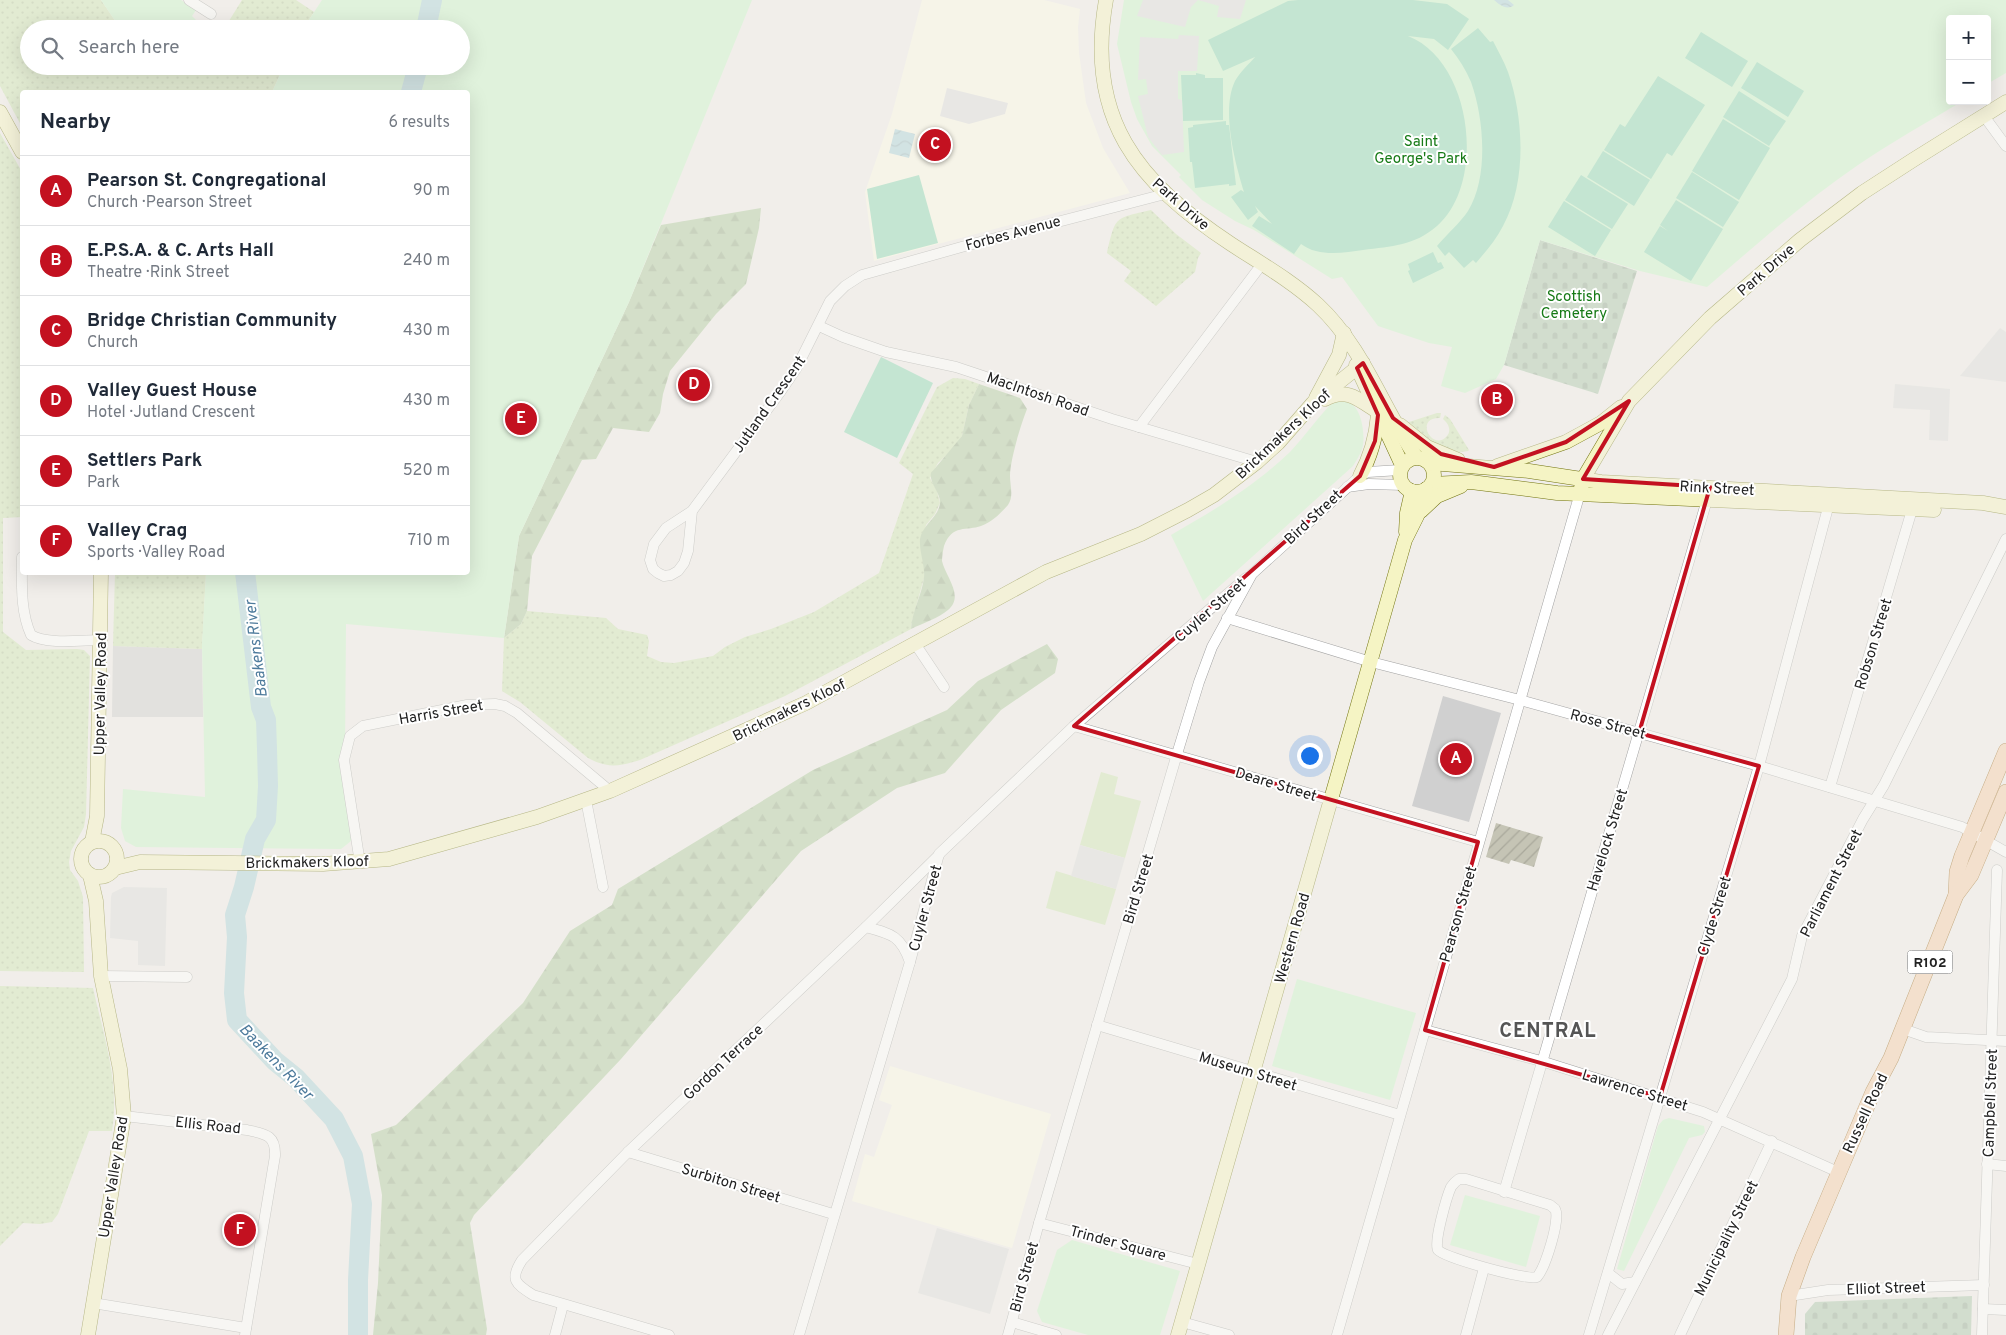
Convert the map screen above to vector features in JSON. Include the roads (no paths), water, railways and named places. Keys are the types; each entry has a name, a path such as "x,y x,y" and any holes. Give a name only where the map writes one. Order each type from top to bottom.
{"main road":[{"name":"Russell Road","path":"1956,895 1957,872 1971,832 2006,751"},
{"name":"Russell Road","path":"1786,1335 1789,1296 1838,1172 1873,1092 1892,1058 1956,895 1971,875 2006,792"}],"street":[{"path":"189,0 211,14"},
{"name":"Park Drive","path":"1106,0 1101,43 1103,76 1111,112 1122,139 1137,164 1166,194 1201,223 1318,304 1344,333 1360,365 1377,413 1401,468"},
{"name":"Park Drive","path":"1581,486 1629,401 1710,318 1800,240 1878,182 2006,102"},
{"path":"0,112 20,148"},
{"path":"1984,116 2006,146"},
{"name":"Forbes Avenue","path":"862,275 965,246 1166,194"},
{"path":"1139,427 1262,264"},
{"name":"Jutland Crescent","path":"692,511 688,551 684,563 678,571 664,576 653,569 650,560 654,544 666,528 692,511 781,392 819,326 830,301 845,286 862,275"},
{"name":"MacIntosh Road","path":"819,326 843,337 886,352 956,367 1139,427 1257,462"},
{"path":"1313,403 1338,355 1344,333"},
{"name":"Park Drive","path":"1360,365 1416,457"},
{"name":"Brickmakers Kloof","path":"103,873 140,862 323,864 360,863 389,859 537,817 610,791 798,707 916,645 1046,572 1141,534 1188,510 1214,495 1257,462 1313,403 1360,365"},
{"path":"1300,418 1325,400 1334,395 1341,394 1350,395 1377,413 1375,441 1369,459 1360,476"},
{"path":"1393,418 1427,447 1441,454 1487,466 1566,442 1601,423 1629,401"},
{"path":"1416,457 1430,463 1434,473 1429,486 1422,491 1408,488 1399,476 1401,468 1408,460 1416,457"},
{"name":"Rink Street","path":"1430,463 1487,466 1581,486"},
{"name":"Bird Street","path":"1008,1335 1038,1223 1177,754 1212,647 1252,574 1360,476 1368,472 1401,468"},
{"name":"Rink Street","path":"1429,486 1450,482 1471,482 1557,492 1601,482 1709,493 1914,504 1982,503 2005,507"},
{"path":"1417,516 1437,496 1471,482"},
{"name":"Bird Street","path":"1346,487 1369,484 1408,488"},
{"name":"Western Road","path":"1180,1328 1405,540 1429,486"},
{"name":"Pearson Street","path":"1337,1335 1581,486"},
{"name":"Western Road","path":"1405,540 1408,488"},
{"name":"Havelock Street","path":"1504,1192 1709,493"},
{"name":"Clyde Street","path":"1589,1335 1759,766 1830,500"},
{"name":"Robson Street","path":"1830,787 1914,504"},
{"name":"Parliament Street","path":"1608,1335 1792,979 1802,936 1873,802 1884,785 2006,539"},
{"name":"Cuyler Street","path":"799,1335 833,1214 910,962 939,854 1074,726 1252,574"},
{"path":"22,575 22,597 30,635 40,639 52,640 101,640"},
{"name":"Upper Valley Road","path":"98,842 101,575"},
{"name":"Rose Street","path":"1227,618 1371,662 1520,700 1830,787 1873,802 1962,827 2006,852"},
{"path":"916,645 944,687"},
{"name":"Harris Street","path":"360,863 344,767 345,751 350,736 363,726 467,704 505,706 517,713 610,791"},
{"name":"Deare Street","path":"1074,726 1177,754 1478,842"},
{"path":"586,800 603,887"},
{"path":"98,842 109,844 116,852 117,858 103,873 82,867 81,861 83,850 98,842"},
{"name":"Brickmakers Kloof","path":"116,852 140,862"},
{"name":"Gordon Terrace","path":"563,1305 534,1295 515,1280 515,1271 522,1260 628,1152 866,927 939,854"},
{"name":"Campbell Street","path":"1982,1335 1992,1041 2001,940 1997,870"},
{"name":"Upper Valley Road","path":"88,1335 124,1116 120,1069 101,976 96,901 103,873"},
{"path":"866,927 891,934 898,939 905,947 910,962"},
{"path":"101,976 188,977"},
{"name":"Museum Street","path":"1097,1025 1253,1073 1400,1115"},
{"path":"1903,1029 1926,1037 2006,1041"},
{"name":"Lawrence Street","path":"1425,1030 1541,1061 1660,1097 1720,1118 1838,1172"},
{"name":"Ellis Road","path":"124,1116 247,1130 265,1134 272,1139 275,1156 245,1331"},
{"name":"Municipality Street","path":"1680,1335 1772,1141"},
{"name":"Surbiton Street","path":"628,1152 833,1214"},
{"path":"1987,1164 2006,1166"},
{"path":"1459,1179 1466,1179 1553,1207 1557,1211 1557,1220 1542,1269 1537,1277 1527,1278 1484,1268 1440,1252 1436,1244 1451,1188 1459,1179"},
{"name":"Trinder Square","path":"1038,1223 1198,1264"},
{"path":"1466,1335 1484,1268"},
{"path":"1608,1273 1622,1284 1627,1285 1636,1282"},
{"name":"Elliot Street","path":"1789,1296 1828,1290 1984,1285"},
{"path":"94,1303 245,1331"},
{"path":"555,1335 563,1305 669,1335"},
{"path":"1983,1309 2006,1310"},
{"path":"1012,1322 1056,1335"},
{"path":"1180,1328 1229,1335"}],"water":[{"path":"1494,0 1508,0 1514,5 1506,7"},
{"path":"895,129 915,134 909,158 889,153"}],"waterway":[{"name":"Baakens River","path":"428,20 432,0"},
{"name":"Baakens River","path":"412,90 416,75"},
{"name":"Baakens River","path":"245,575 261,707 266,720 268,786 266,820 255,839 244,887 235,915 237,937 234,993 237,1020 275,1061 296,1078 334,1119 353,1156 362,1204 358,1280 358,1335"}],"place":[{"name":"Bridge Christian Community","path":"935,145"},
{"name":"Valley Guest House","path":"694,385"},
{"name":"E.P.S.A. & C. Arts Hall","path":"1497,400"},
{"name":"Settlers Park","path":"521,419"},
{"name":"Pearson St. Congregational","path":"1456,759"},
{"name":"Valley Crag","path":"240,1230"}],"district":[{"name":"CENTRAL","path":"1548,1030"}],"park label":[{"name":"Saint George's Park","path":"1421,150"},
{"name":"Scottish Cemetery","path":"1574,304"}]}
